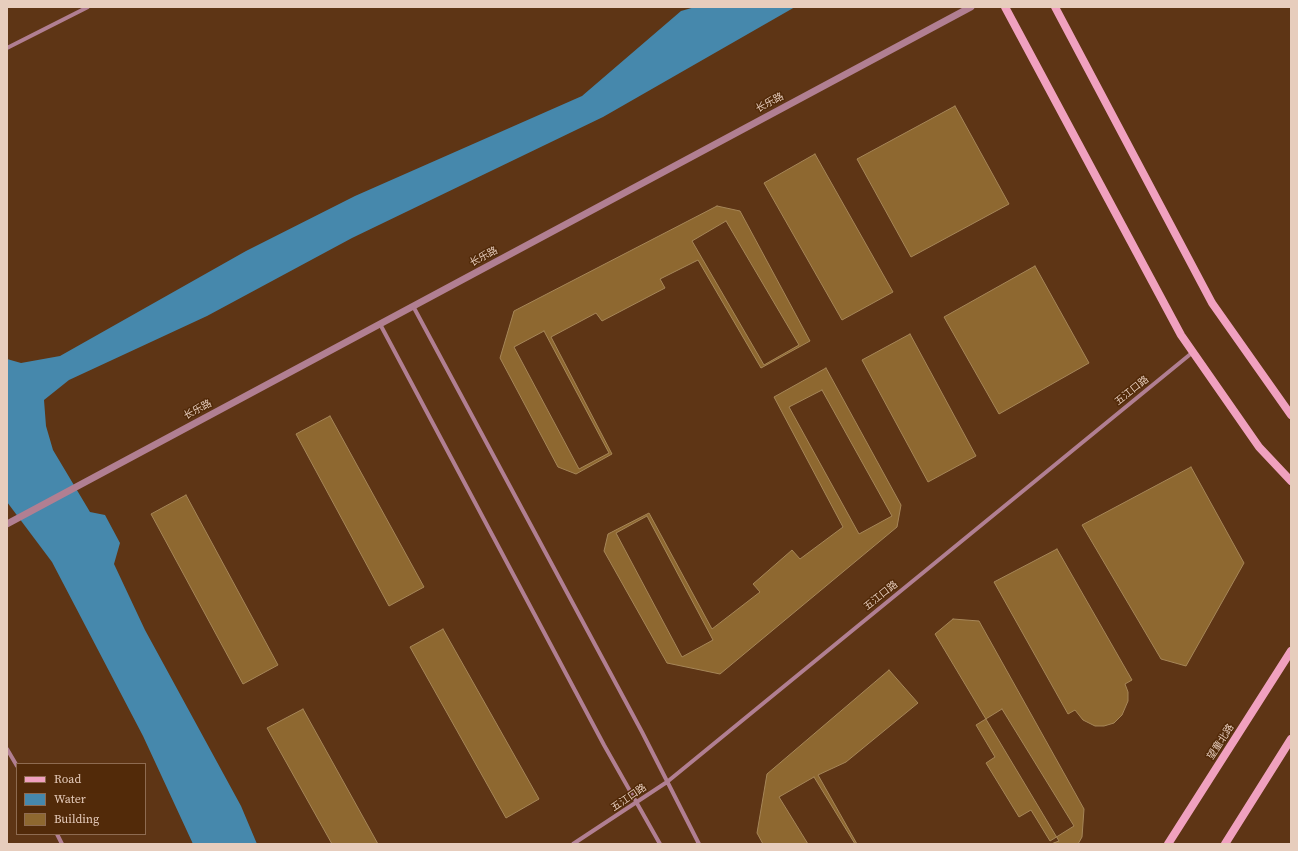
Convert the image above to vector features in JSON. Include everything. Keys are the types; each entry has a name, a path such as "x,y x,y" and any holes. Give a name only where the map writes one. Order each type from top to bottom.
{"main road":[{"path":"1005,7 1181,335 1260,447 1291,481"},
{"path":"1055,7 1212,303 1291,415"},
{"name":"望童北路","path":"1168,844 1291,650"},
{"path":"1225,844 1291,739"}],"street":[{"path":"7,48 88,7"},
{"name":"长乐路","path":"9,523 971,7"},
{"path":"413,306 699,844"},
{"path":"380,324 600,738 660,844"},
{"name":"五江口路","path":"573,844 667,782 1193,352"},
{"path":"7,749 16,764"},
{"path":"58,835 62,844"}],"water":[{"path":"695,7 795,7 603,117 352,238 207,316 69,380 44,400 46,426 53,450 90,512 105,515 120,543 114,564 145,630 241,806 257,844 193,844 143,736 52,562 7,502 7,359 21,363 60,356 246,251 355,196 582,96 681,11"}],"building":[{"path":"955,106 1009,204 911,257 857,159"},
{"path":"815,154 893,292 842,320 764,183"},
{"path":"717,206 740,211 810,341 761,368 698,260 660,279 665,288 602,321 596,313 551,337 612,454 576,474 558,467 500,358 514,311"},
{"path":"726,221 799,345 764,365 692,241"},
{"path":"1035,266 1089,363 999,414 944,317"},
{"path":"544,331 609,453 579,469 514,347"},
{"path":"910,334 976,456 928,482 862,360"},
{"path":"826,368 901,505 897,527 720,674 667,663 604,551 608,534 649,513 712,629 760,592 753,584 792,550 800,559 843,527 774,397"},
{"path":"822,390 892,516 859,534 789,407"},
{"path":"330,416 424,587 389,606 296,434"},
{"path":"1191,467 1244,563 1186,666 1161,659 1082,525"},
{"path":"186,495 278,665 243,684 151,514"},
{"path":"647,516 713,640 682,657 616,533"},
{"path":"1057,549 1132,680 1125,684 1128,692 1128,701 1122,715 1114,723 1104,726 1095,726 1083,720 1075,710 1068,714 994,582"},
{"path":"953,619 979,621 1084,809 1082,837 1078,844 1051,844 1059,841 935,634"},
{"path":"443,629 539,799 506,818 410,647"},
{"path":"889,670 918,703 846,762 818,775 857,844 763,844 757,833 767,774"},
{"path":"303,709 378,844 332,844 267,728"},
{"path":"1002,709 1074,826 1050,841 1031,810 1019,817 986,763 995,757 976,725"},
{"path":"814,777 855,844 808,844 779,797"}]}
